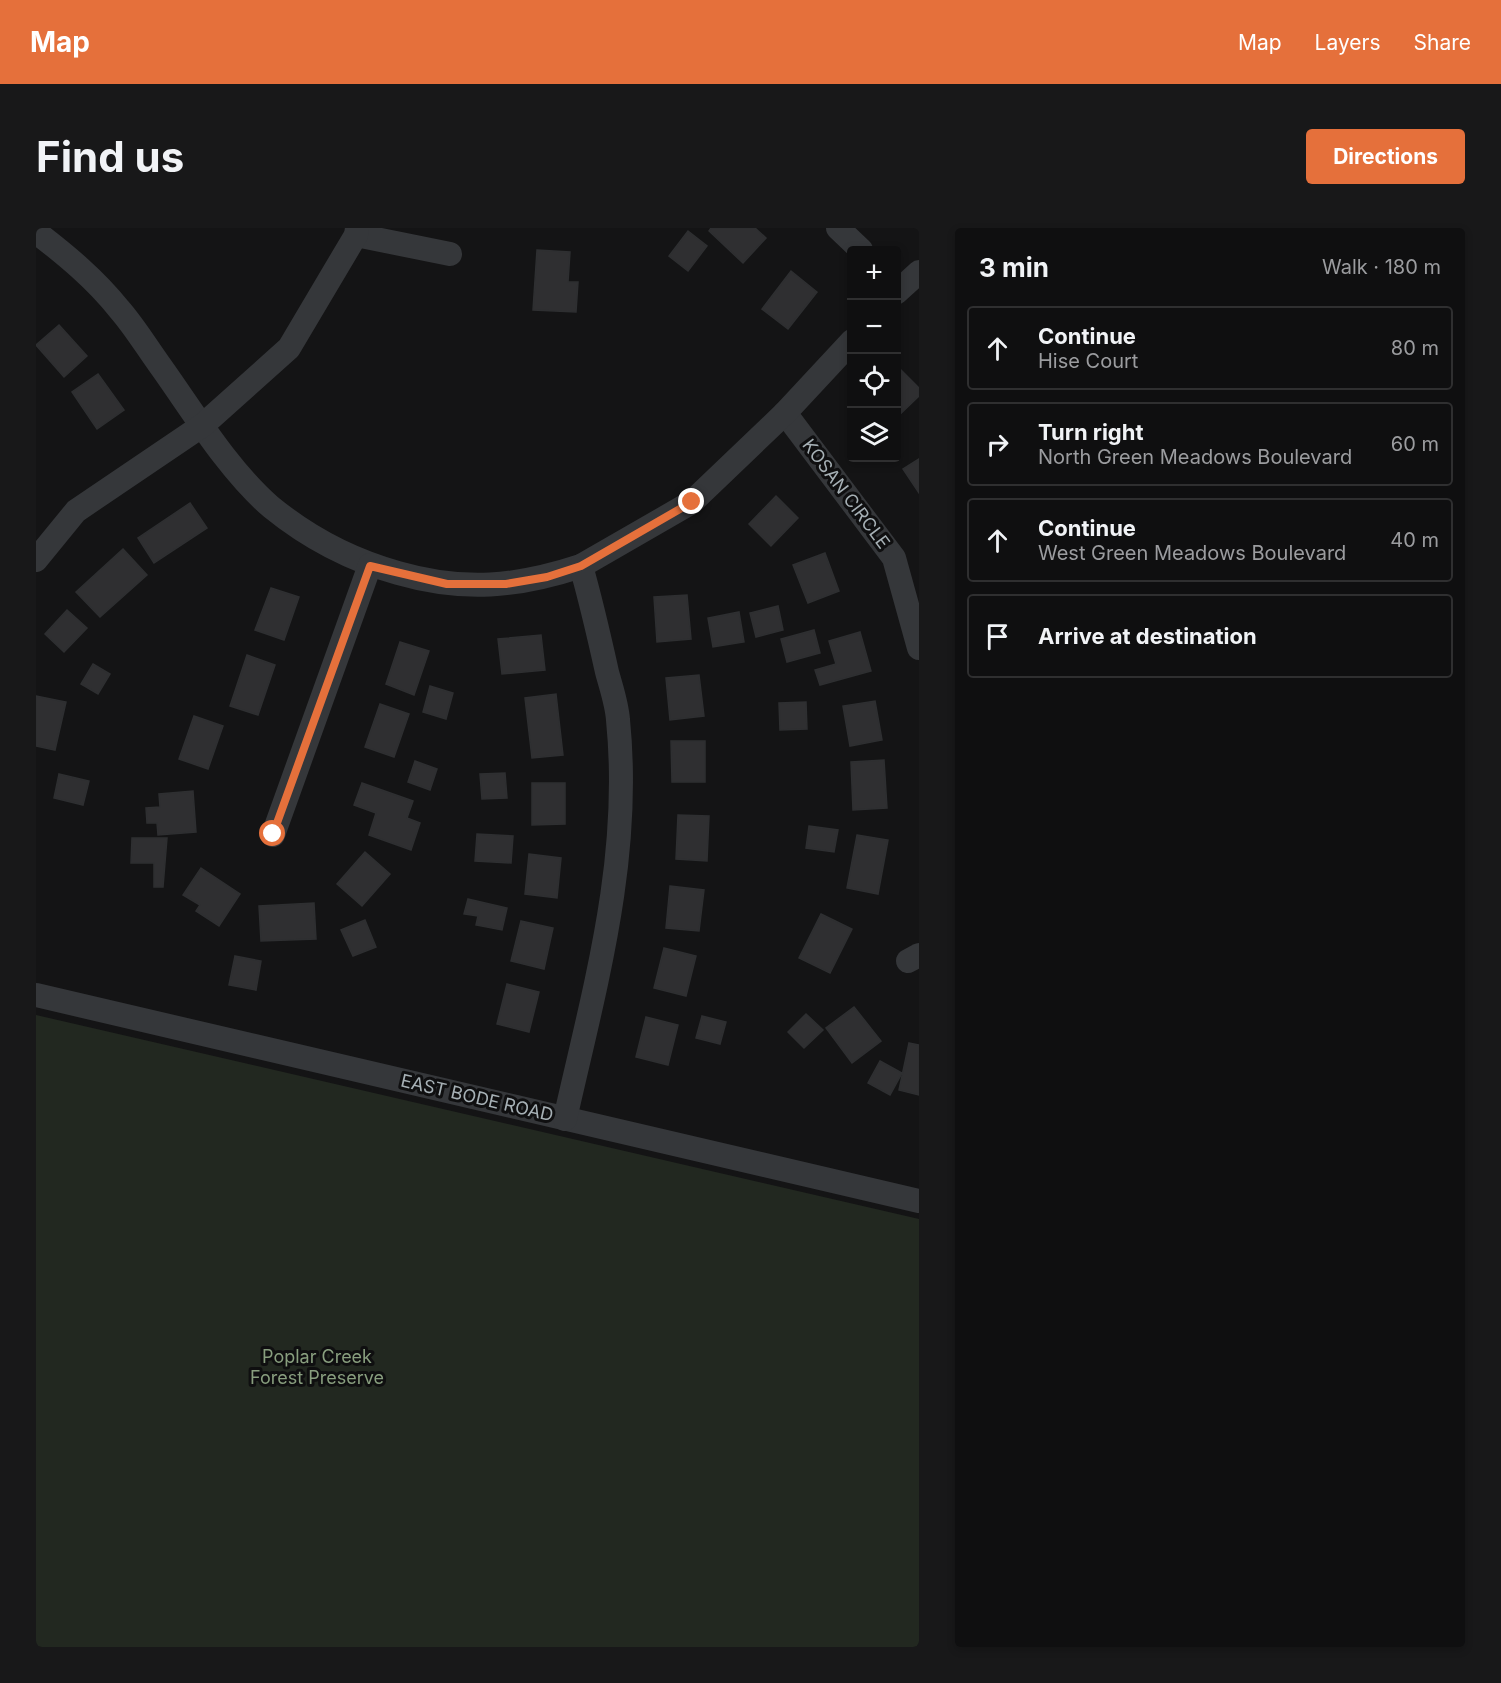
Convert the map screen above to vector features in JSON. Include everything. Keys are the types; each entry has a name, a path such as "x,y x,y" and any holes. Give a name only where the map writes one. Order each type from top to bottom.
{"street":[{"path":"838,228 857,246"},
{"path":"36,560 76,512 203,425 289,348 356,231 450,254"},
{"path":"36,232 74,261 120,309 237,471 269,506 324,544 370,566 447,584 506,584 547,577 581,566 692,502 785,413 847,346"},
{"path":"901,287 919,272"},
{"name":"KOSAN CIRCLE","path":"785,413 894,558 919,648"},
{"path":"273,834 370,566"},
{"path":"565,1119 609,926 620,839 618,719 581,566"},
{"name":"EAST BODE ROAD","path":"36,995 919,1201"}],"green space":[{"name":"Poplar Creek Forest Preserve","path":"36,1015 919,1219 919,1647 36,1647"}],"building":[{"path":"711,228 755,228 766,238 743,263 709,231"},
{"path":"688,231 707,246 688,271 669,256"},
{"path":"537,250 570,252 568,282 578,282 576,312 533,310"},
{"path":"791,271 817,292 788,329 762,309"},
{"path":"59,325 87,356 64,377 36,345"},
{"path":"901,370 919,388 919,396 901,413"},
{"path":"98,374 124,410 97,429 72,392"},
{"path":"919,459 919,493 903,469"},
{"path":"776,496 798,518 771,546 749,524"},
{"path":"190,503 207,528 154,563 138,538"},
{"path":"123,549 147,575 100,617 76,592"},
{"path":"825,553 839,591 808,603 793,565"},
{"path":"271,588 299,597 284,640 255,630"},
{"path":"687,595 691,639 657,642 654,597"},
{"path":"778,606 783,630 756,637 750,613"},
{"path":"67,610 87,628 64,652 45,634"},
{"path":"739,612 744,642 713,647 708,618"},
{"path":"814,630 820,653 787,662 781,639"},
{"path":"860,632 871,671 820,685 815,670 836,664 829,641"},
{"path":"541,635 545,670 502,674 498,639"},
{"path":"400,642 429,651 414,695 386,684"},
{"path":"247,655 275,665 258,715 230,706"},
{"path":"93,664 110,674 98,694 81,684"},
{"path":"699,675 704,716 670,720 666,678"},
{"path":"430,686 453,693 446,719 423,712"},
{"path":"556,694 563,755 532,758 525,698"},
{"path":"36,696 66,702 55,750 36,746"},
{"path":"875,701 882,740 850,746 843,706"},
{"path":"806,702 807,729 780,730 779,703"},
{"path":"380,704 409,714 394,757 365,747"},
{"path":"194,716 223,726 208,769 179,759"},
{"path":"671,741 705,741 705,782 672,782"},
{"path":"884,760 887,808 853,810 851,762"},
{"path":"415,761 437,769 430,790 408,782"},
{"path":"505,773 507,798 482,799 480,774"},
{"path":"59,774 89,781 83,805 54,798"},
{"path":"362,783 413,801 407,818 420,823 411,850 369,835 376,813 354,805"},
{"path":"532,783 565,783 565,824 532,825"},
{"path":"193,791 196,832 158,835 157,823 147,823 146,808 160,807 159,794"},
{"path":"678,815 709,816 707,861 676,859"},
{"path":"809,826 838,830 834,852 806,848"},
{"path":"477,834 513,836 511,863 475,861"},
{"path":"857,835 888,840 878,894 847,888"},
{"path":"132,838 167,838 163,887 154,887 154,863 131,863"},
{"path":"365,852 390,874 362,906 337,884"},
{"path":"529,854 561,858 557,898 525,894"},
{"path":"201,868 240,894 219,926 196,911 200,905 183,895"},
{"path":"670,886 704,890 699,931 666,928"},
{"path":"468,899 507,908 502,930 476,925 478,916 464,914"},
{"path":"314,903 316,939 261,941 259,906"},
{"path":"821,914 852,929 830,973 799,958"},
{"path":"365,920 376,947 353,956 341,930"},
{"path":"521,921 553,928 544,969 511,961"},
{"path":"664,948 696,956 686,996 654,988"},
{"path":"235,956 261,961 256,990 229,985"},
{"path":"507,984 539,992 529,1032 497,1024"},
{"path":"854,1007 881,1041 852,1063 826,1028"},
{"path":"806,1014 823,1030 804,1048 788,1032"},
{"path":"702,1016 726,1022 720,1044 696,1038"},
{"path":"646,1017 678,1025 668,1065 636,1057"},
{"path":"909,1043 919,1045 919,1095 899,1090"},
{"path":"880,1061 902,1073 890,1095 868,1083"}],"route":[{"path":"273,834 370,566 417,579 447,584 506,584 547,577 581,566 692,502"}]}
